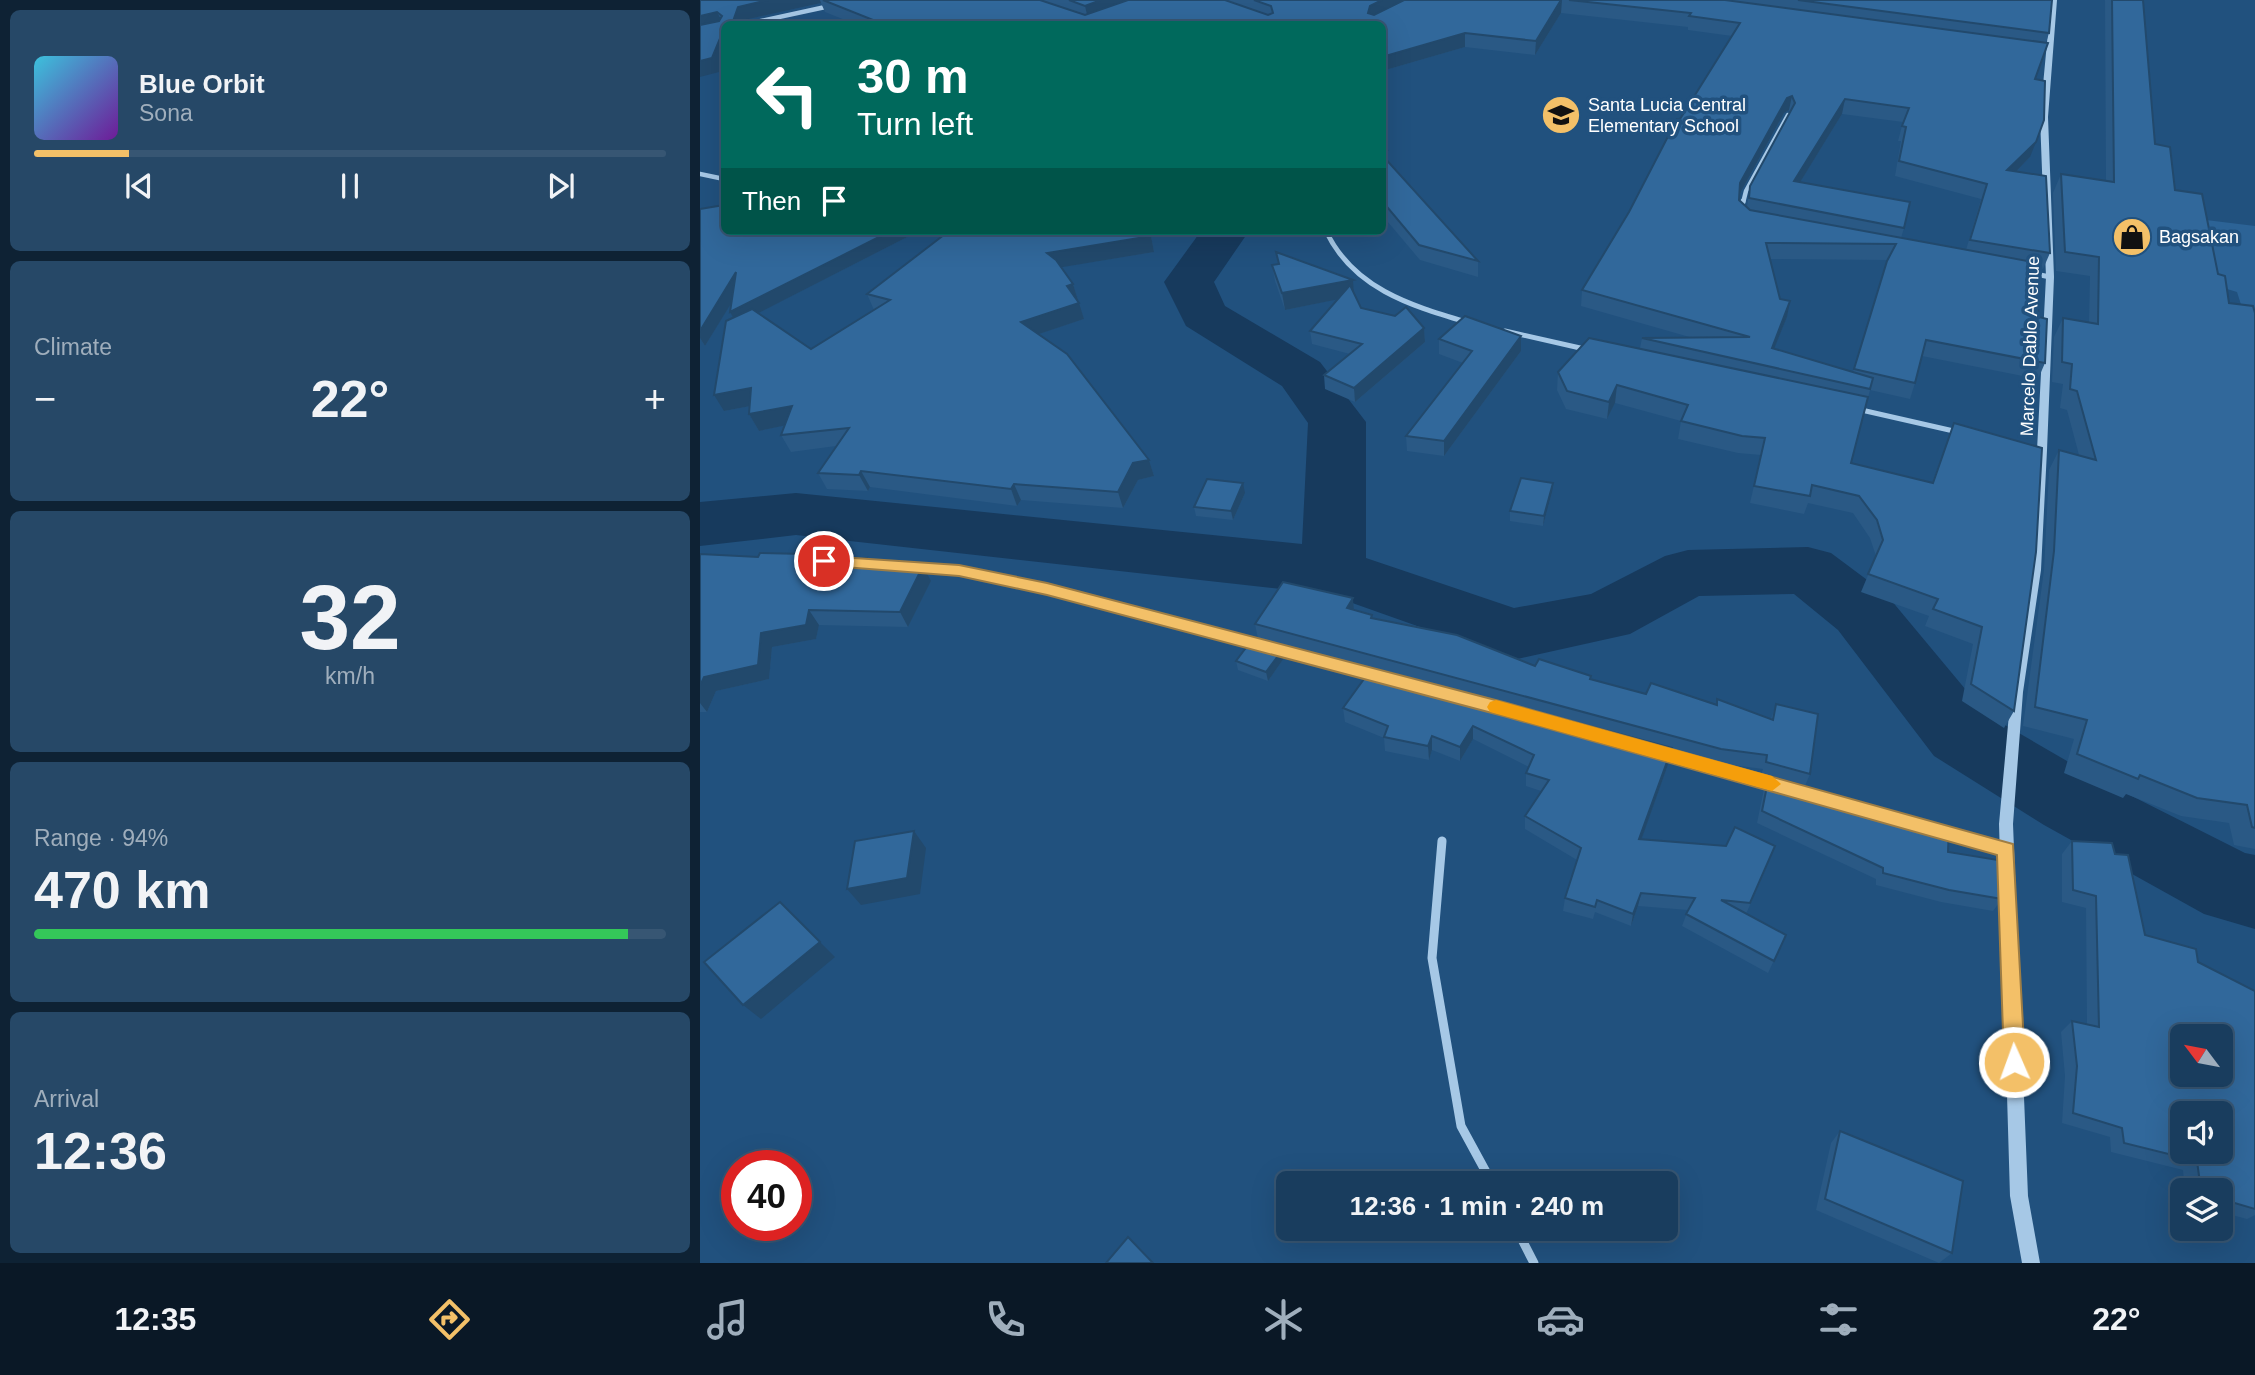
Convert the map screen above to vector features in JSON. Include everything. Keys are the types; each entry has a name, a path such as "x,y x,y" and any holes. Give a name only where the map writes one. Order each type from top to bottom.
{"street":[{"path":"2042,5 2054,3"},
{"name":"Marcelo Dablo Avenue","path":"2006,824 2017,692 2034,580 2042,450 2050,277 2044,117 2052,53 2054,3"},
{"path":"762,21 834,5"},
{"path":"2039,51 2052,53"},
{"path":"1748,220 1741,216 1741,203 1788,115"},
{"path":"700,174 721,178"},
{"path":"1328,235 1341,262 1375,287 1470,323"},
{"path":"2023,272 2050,277"},
{"path":"1493,329 1600,352"},
{"path":"1854,409 1962,432"},
{"path":"2028,447 2042,450"},
{"path":"796,561 959,571 996,577 1387,679"},
{"path":"1652,750 1783,787"},
{"path":"2006,824 2019,1195 2031,1263"},
{"path":"1928,828 2006,850"},
{"path":"1441,841 1432,958 1461,1126 1485,1171"},
{"path":"1523,1241 1534,1263"}],"shaded area":[{"path":"2206,220 2255,226 2255,348 2237,292 2217,286"}],"building":[{"path":"700,0 768,0 738,7 733,21 721,21 721,36 712,58 700,61 700,25 719,21 722,16 717,12 700,16"},
{"path":"823,0 1040,0 1085,15 1128,0 1225,0 1268,15 1273,13 1271,6 1254,0 1382,0 1370,6 1368,13 1374,15 1404,0 1561,0 1536,41 1465,33 1386,56 1386,21 876,21"},
{"path":"1069,0 1101,0 1085,6"},
{"path":"1569,0 1725,0 2048,43 2035,79 2045,81 2044,120 2036,142 2007,170 2046,176 2050,253 1970,240 1987,184 1899,161 1906,127 1902,126 1909,108 1845,99 1794,181 1910,202 1904,228 1749,198 1750,186 1795,103 1792,96 1787,98 1740,183 1739,200 1750,210 2033,262 2039,317 2047,319 2045,363 1926,340 1915,383 1854,369 1887,261 1896,244 1766,243 1780,299 1790,301 1772,348 1873,378 1870,389 1642,338 1750,337 1582,290 1629,212 1677,119 1680,119 1740,23 1689,16 1691,13"},
{"path":"1798,0 2052,0 2049,33"},
{"path":"2112,0 2143,0 2155,144 2170,147 2175,190 2202,194 2218,274 2225,276 2229,303 2253,306 2255,313 2255,828 2252,827 2247,805 2197,798 2140,775 2138,779 2077,754 2087,720 2035,707 2054,551 2059,450 2096,460 2077,391 2070,389 2072,364 2062,362 2063,318 2098,324 2099,257 2065,252 2061,174 2114,182"},
{"path":"1386,159 1478,261 1419,245 1386,206"},
{"path":"721,206 721,235 883,235 730,312 736,272 700,331 700,209"},
{"path":"944,235 1150,235 1047,253 1056,260 1073,284 1067,286 1079,303 1021,322 1067,354 1149,460 1133,463 1118,492 1014,484 1011,489 861,471 859,475 818,473 849,428 781,435 792,406 749,414 751,388 714,395 726,321 752,309 811,349 890,300 867,294"},
{"path":"1276,252 1353,280 1282,293 1272,265 1279,264"},
{"path":"1350,285 1361,308 1395,316 1406,307 1424,328 1354,388 1324,375 1362,344 1310,331"},
{"path":"1465,316 1521,336 1444,441 1406,436 1472,351 1439,339"},
{"path":"1589,338 1868,397 1851,463 1933,483 1954,423 2042,448 2036,552 2014,711 1971,684 1982,627 1933,609 1938,599 1868,574 1883,540 1877,520 1859,496 1812,485 1810,496 1754,486 1765,438 1742,436 1681,421 1688,405 1617,385 1609,402 1567,391 1558,372"},
{"path":"1521,478 1553,483 1544,516 1510,511"},
{"path":"1207,479 1243,483 1231,511 1194,507"},
{"path":"760,553 804,554 798,566 866,558 860,565 923,566 900,612 809,610 806,625 761,633 758,665 704,677 700,686 700,554 758,557"},
{"path":"1283,582 1353,598 1347,608 1372,615 1371,618 1457,635 1535,666 1539,659 1591,676 1590,679 1646,694 1651,683 1717,705 1717,699 1773,720 1776,704 1818,714 1810,774 1766,762 1767,755 1721,749 1255,624"},
{"path":"1251,641 1283,649 1266,672 1236,661"},
{"path":"1372,668 1672,748 1639,839 1726,846 1735,827 1775,846 1750,903 1721,900 1786,935 1774,961 1686,914 1695,898 1641,893 1633,914 1597,900 1595,907 1565,898 1581,848 1525,816 1549,780 1526,773 1534,755 1473,726 1460,747 1432,736 1428,746 1384,737 1388,726 1343,708"},
{"path":"1769,776 1949,827 1948,852 1998,860 2002,899 1949,890 1883,873 1883,868 1762,811"},
{"path":"914,831 907,878 847,889 855,841"},
{"path":"2072,841 2112,843 2115,854 2128,855 2145,935 2196,949 2198,962 2255,991 2255,1209 2233,1203 2233,1178 2199,1178 2197,1164 2233,1164 2233,1101 2170,1101 2170,1154 2124,1143 2122,1128 2073,1113 2077,1066 2072,1021 2099,1027 2096,896 2073,890"},
{"path":"780,902 820,942 743,1005 704,962"},
{"path":"1840,1131 1963,1181 1952,1253 1825,1199"},
{"path":"1128,1237 1153,1263 1106,1263"}],"waterway":[{"path":"1222,235 1189,282 1204,315 1301,374 1337,422 1333,571"},
{"path":"700,524 796,514 1333,571"},
{"path":"1333,571 1513,634 1606,616 1688,573 1808,570 1862,612 1960,735 2071,802 2233,888 2255,892"}],"slow traffic":[{"path":"1496,707 1772,784"}],"place":[{"name":"Santa Lucia Central Elementary School","path":"1561,115"},
{"name":"Bagsakan","path":"2132,237"}],"route":[{"path":"824,561 959,571 1047,589 1507,710 2006,850 2014,1062"}]}
